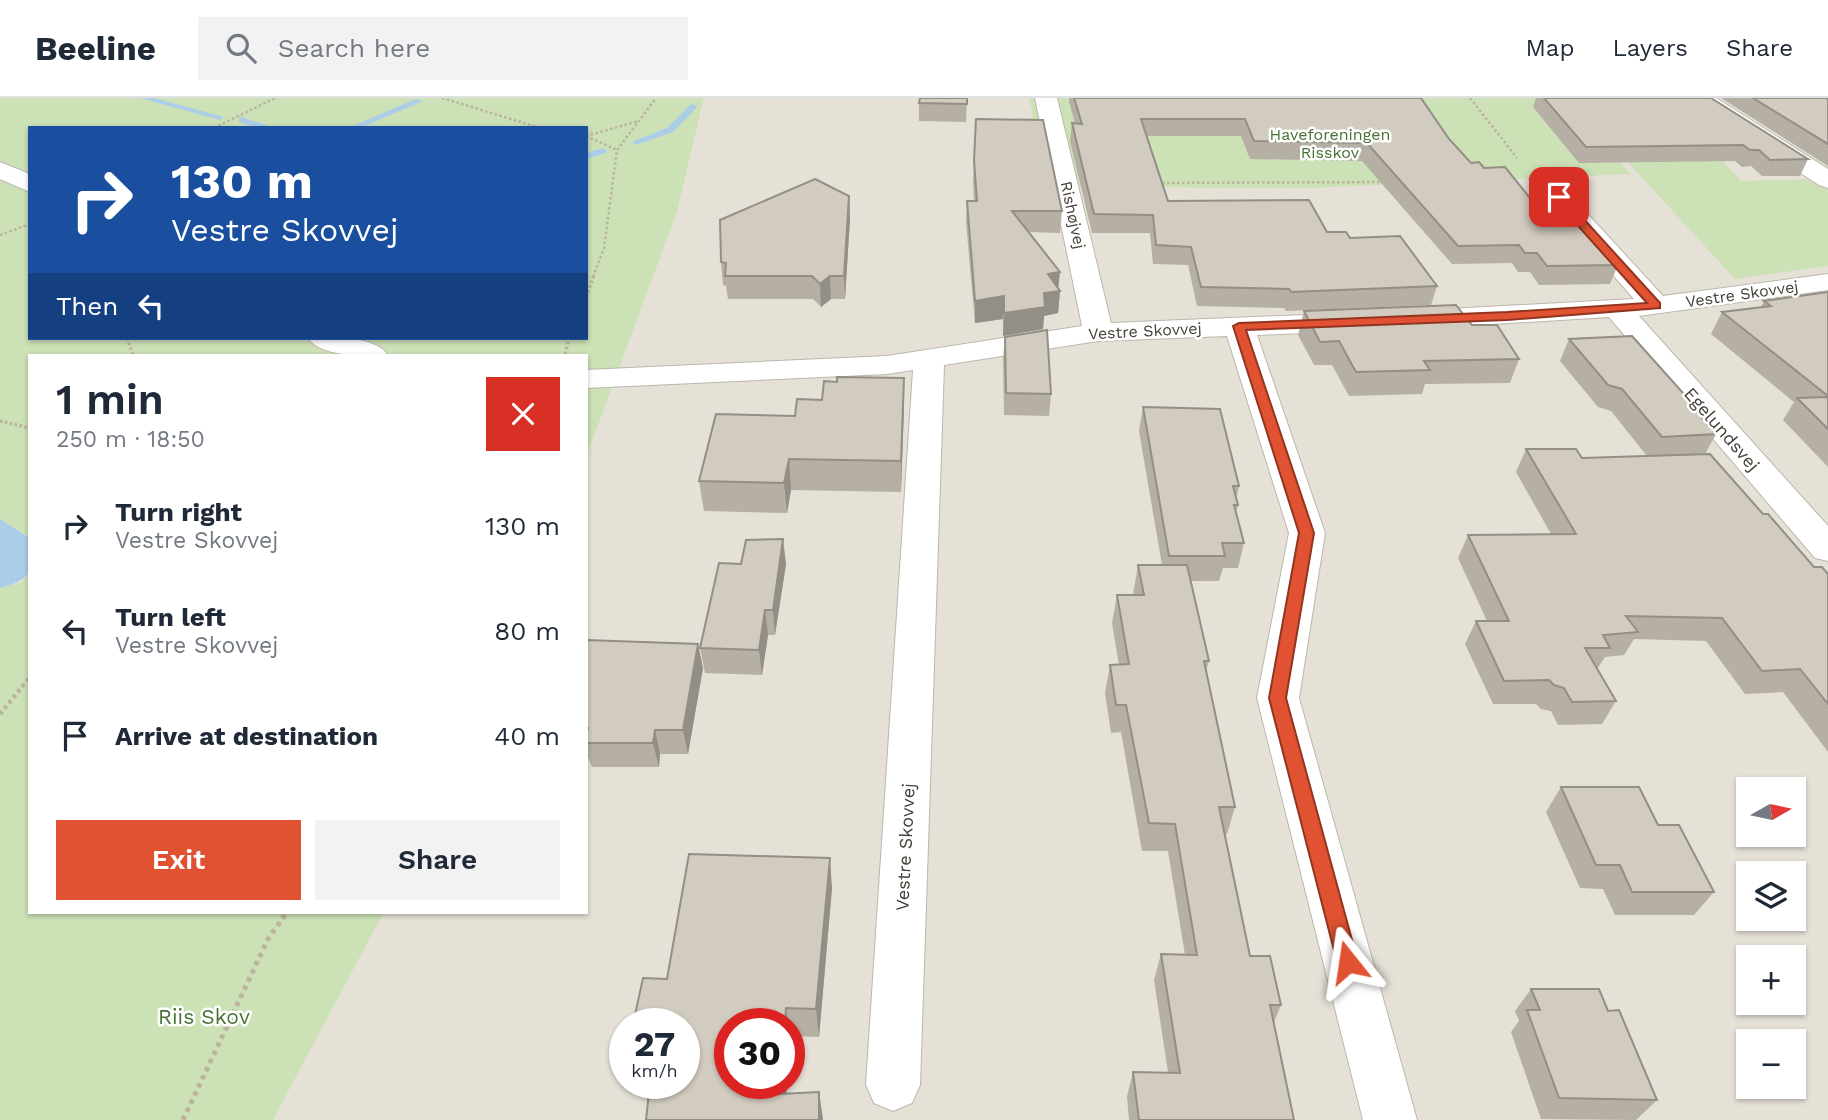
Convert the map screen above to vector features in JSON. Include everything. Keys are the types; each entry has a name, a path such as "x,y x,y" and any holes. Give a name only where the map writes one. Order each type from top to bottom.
{"street":[{"name":"Rishøjvej","path":"1046,98 1098,331"},
{"path":"1700,98 1827,183"},
{"path":"0,169 28,183"},
{"path":"1542,179 1656,306"},
{"name":"Vestre Skovvej","path":"588,379 887,365 1098,331 1380,321 1656,306 1828,282"},
{"name":"Egelundsvej","path":"1617,309 1828,549"},
{"path":"1239,326 1307,533 1278,698 1390,1120"},
{"path":"329,340 370,354"},
{"name":"Vestre Skovvej","path":"893,1085 929,357"}],"path":[{"path":"218,126 275,98"},
{"path":"442,98 533,126"},
{"path":"588,292 604,248 617,149 656,98"},
{"path":"1470,98 1535,180 1542,179"},
{"path":"588,135 639,121"},
{"path":"588,137 617,149"},
{"path":"1150,183 1386,182"},
{"path":"0,235 28,224"},
{"path":"0,421 28,428"},
{"path":"0,714 28,679"},
{"path":"183,1120 268,939 286,914"}],"shaded area":[{"path":"704,98 1029,98 1049,187 1630,173 1561,98 1828,98 1828,1120 273,1120 383,914 588,914 588,453 677,212"}],"green space":[{"path":"0,98 704,98 677,212 588,453 588,354 28,354 28,537 0,519"},
{"name":"Haveforeningen Risskov","path":"1029,98 1561,98 1631,174 1309,188 1048,187"},
{"path":"1569,98 1708,161 1723,161 1741,181 1812,179 1828,189 1828,266 1735,279"},
{"name":"Riis Skov","path":"28,573 28,914 383,914 273,1120 0,1120 0,588 21,582"}],"water":[{"path":"0,519 28,537 28,572 19,581 0,588"}],"building":[{"path":"920,98 967,98 967,104 919,103"},
{"path":"1074,98 1421,98 1449,139 1471,163 1479,162 1484,168 1505,167 1530,198 1562,198 1618,265 1547,266 1537,253 1525,253 1519,245 1458,246 1367,143 1254,141 1245,119 1141,119 1168,201 1309,200 1327,232 1346,232 1350,238 1400,236 1437,286 1291,292 1289,289 1201,287 1191,247 1156,245 1153,215 1094,214 1072,123 1082,124"},
{"path":"1544,98 1711,98 1808,159 1770,160 1759,150 1750,150 1743,145 1586,147"},
{"path":"1753,98 1828,98 1828,144"},
{"path":"976,119 1043,120 1062,211 1012,211 1060,272 1048,274 1060,291 1044,293 1045,307 1004,313 1004,296 975,301 967,201 977,201 974,160"},
{"path":"815,179 849,196 844,276 830,276 820,284 812,276 725,276 726,263 721,262 720,220"},
{"path":"1828,292 1828,396 1722,312 1771,306 1764,301"},
{"path":"1456,305 1472,325 1497,325 1519,359 1424,361 1430,370 1356,372 1339,341 1320,342 1304,311"},
{"path":"1047,330 1051,394 1006,393 1005,337"},
{"path":"1632,336 1701,413 1698,413 1716,434 1662,437 1622,389 1608,385 1569,339"},
{"path":"837,377 904,378 901,461 789,459 784,483 699,481 716,414 795,416 797,399 822,400 824,381 837,382"},
{"path":"1828,397 1828,429 1797,398"},
{"path":"1143,407 1220,409 1239,486 1233,486 1238,505 1234,505 1244,543 1222,543 1225,556 1169,556"},
{"path":"1526,449 1576,449 1582,458 1710,454 1814,567 1822,567 1828,574 1828,704 1800,669 1762,671 1722,618 1626,616 1638,632 1603,635 1610,648 1585,648 1616,701 1572,702 1564,688 1549,680 1504,681 1476,621 1509,621 1468,535 1576,534"},
{"path":"783,539 773,610 765,610 759,650 700,648 719,563 741,564 746,540"},
{"path":"1138,565 1187,565 1209,661 1204,661 1235,807 1219,807 1250,956 1270,956 1281,1005 1270,1005 1294,1120 1139,1120 1133,1072 1180,1073 1161,954 1197,955 1175,824 1149,823 1126,705 1116,705 1110,665 1129,664 1117,595 1144,595"},
{"path":"588,640 698,644 683,730 655,730 653,743 588,743"},
{"path":"1561,787 1639,787 1658,825 1679,825 1714,892 1632,892 1620,865 1596,865"},
{"path":"689,854 830,858 816,1009 714,1008 714,1099 805,1099 805,1093 819,1092 819,1120 646,1120 648,1099 700,1099 700,1008 636,1008 643,978 667,979"},
{"path":"1531,989 1599,989 1608,1011 1619,1010 1657,1100 1559,1098 1527,1010 1540,1010"}],"waterway":[{"path":"144,98 220,117"},
{"path":"357,126 419,101"},
{"path":"636,142 670,130 694,106"},
{"path":"242,120 260,126"},
{"path":"588,155 603,151"}],"route":[{"path":"1348,962 1278,698 1307,533 1239,326 1507,316 1656,306 1559,197"}]}
